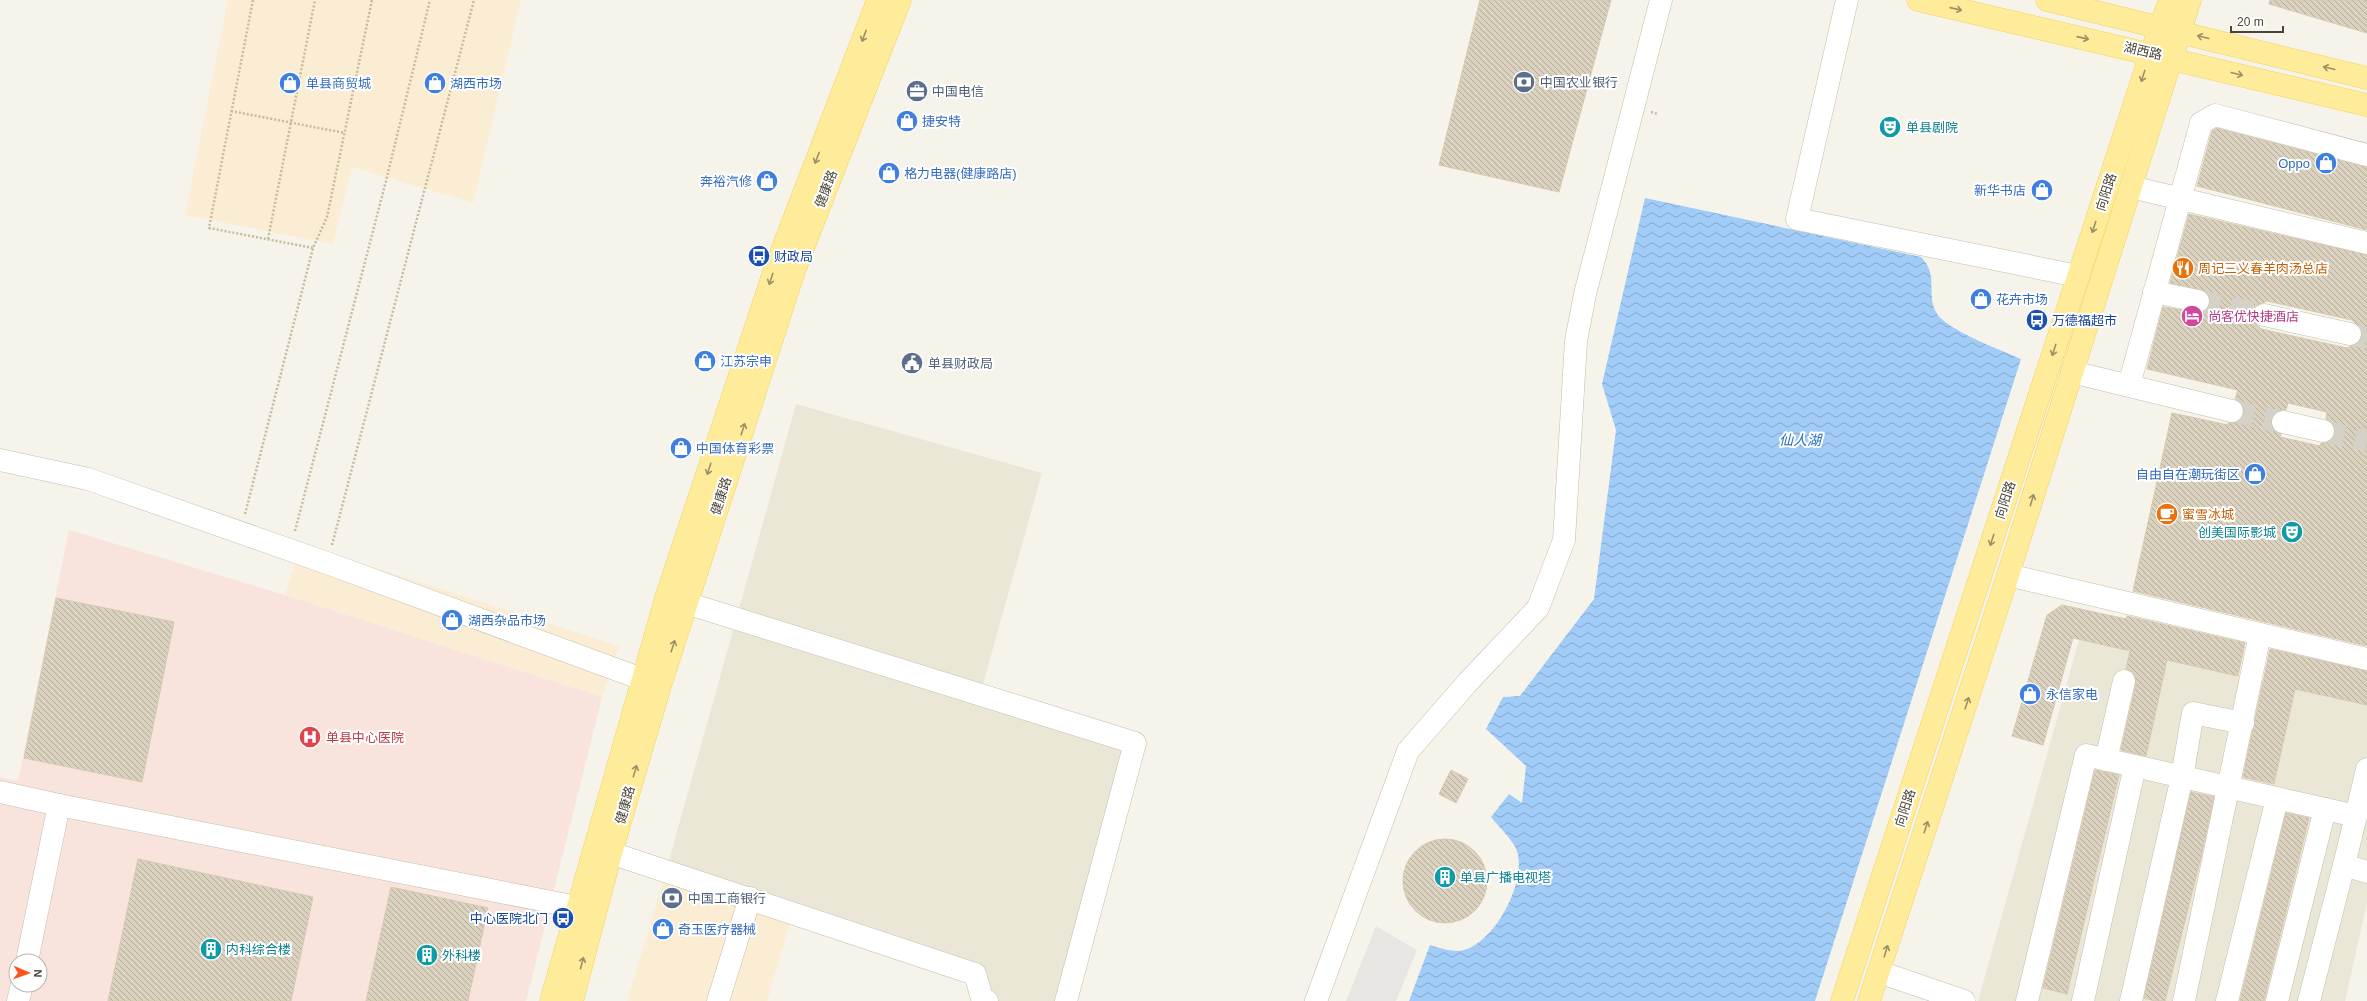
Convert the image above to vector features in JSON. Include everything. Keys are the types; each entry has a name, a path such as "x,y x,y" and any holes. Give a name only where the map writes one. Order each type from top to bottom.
{"main road":[{"name":"健康路","path":"551,1001 642,678 667,595 776,266 878,0"},
{"name":"健康路","path":"572,1001 611,852 686,604 794,271 900,0"},
{"name":"湖西路","path":"1918,0 2151,53 2367,105"},
{"path":"2047,0 2367,78"},
{"name":"向阳路","path":"1869,1001 2008,575 2172,58 2169,0"},
{"name":"向阳路","path":"1842,1001 2151,53 2191,0"}],"street":[{"path":"1316,1001 1408,751 1468,682 1538,608 1564,540 1576,341 1585,294 1661,0"},
{"path":"1847,0 1797,219 2078,276"},
{"path":"2129,385 2201,123 2215,115 2367,155"},
{"path":"2131,187 2367,243"},
{"path":"2154,292 2198,301"},
{"path":"2264,315 2350,334"},
{"path":"2072,372 2232,411"},
{"path":"2283,422 2323,431"},
{"path":"0,460 88,479 290,549 642,678"},
{"path":"2008,575 2367,659"},
{"path":"686,604 1135,743 1066,1001"},
{"path":"2184,1001 2243,723 2260,634"},
{"path":"2106,760 2124,681"},
{"path":"2131,1001 2182,777 2192,713 2243,723"},
{"path":"2027,1001 2086,755 2356,816"},
{"path":"2083,1001 2135,766"},
{"path":"2309,1001 2367,769"},
{"path":"0,792 59,805 577,907"},
{"path":"2227,1001 2277,798"},
{"path":"29,953 59,805"},
{"path":"2277,1001 2324,809"},
{"path":"611,852 975,974 982,998 987,1001"},
{"path":"2344,865 2367,872"},
{"path":"718,1001 750,898"},
{"path":"1879,972 1964,1001"}],"path":[{"path":"253,0 209,228 313,248"},
{"path":"268,239 315,0"},
{"path":"240,532 313,248 327,217 372,0"},
{"path":"290,549 386,181 430,0"},
{"path":"328,563 474,0"},
{"path":"232,111 344,133"}],"shaded area":[{"path":"228,0 521,0 473,203 352,167 333,244 185,215"},
{"path":"796,404 1042,473 978,702 1129,749 1065,1001 987,1001 975,974 666,871"},
{"name":"单县中心医院","path":"69,530 285,595 602,697 526,1001 0,1001 0,777 18,781"},
{"name":"湖西杂品市场","path":"301,544 619,646 602,697 285,595"},
{"path":"2079,640 2367,705 2367,903 2345,1001 1978,1001"},
{"path":"666,871 793,913 767,1001 627,1001"},
{"path":"1376,926 1417,950 1396,1001 1346,1001"}],"water":[{"name":"仙人湖","path":"1645,198 1921,257 1930,271 1933,305 1941,319 1961,332 2021,359 1815,1001 1409,1001 1430,945 1447,950 1460,951 1476,945 1487,936 1497,923 1513,894 1519,864 1517,851 1509,838 1491,817 1509,794 1522,803 1526,766 1486,729 1503,697 1520,696 1594,599 1616,430 1602,384"}],"building":[{"name":"中国农业银行","path":"1480,0 1611,0 1559,192 1439,165"},
{"path":"2270,0 2367,0 2367,33 2269,4"},
{"path":"2217,128 2367,167 2367,230 2197,186 2212,131"},
{"path":"2189,214 2367,255 2367,646 2133,591 2172,413 2228,425 2228,423 2235,423 2241,420 2244,414 2241,402 2235,399 2238,390 2147,369 2163,307 2202,313 2207,310 2210,304 2210,297 2206,291 2170,283","holes":["2267,301 2352,320 2362,330 2362,337 2359,343 2347,348 2261,329 2252,319 2252,312 2255,306","2288,403 2327,412 2326,419 2332,422 2335,428 2332,439 2327,443 2321,443 2320,446 2280,437 2281,434 2271,426 2271,419 2279,410 2286,410"]},
{"path":"56,598 174,622 142,782 24,758"},
{"path":"2062,605 2126,619 2127,616 2245,643 2238,676 2167,660 2146,756 2121,750 2136,684 2133,672 2126,669 2130,651 2073,638 2043,745 2012,736 2047,615"},
{"path":"2270,649 2367,671 2367,705 2295,689 2274,784 2243,777"},
{"path":"1451,770 1468,779 1456,803 1439,794"},
{"path":"2095,770 2119,775 2067,994 2043,988"},
{"path":"2191,792 2214,797 2201,857 2165,1001 2155,1001 2144,998"},
{"path":"2286,813 2309,818 2264,1001 2240,1001"},
{"name":"单县广播电视塔","path":"1445,839 1461,842 1475,851 1484,865 1487,881 1484,897 1475,911 1461,920 1445,923 1429,920 1415,911 1406,897 1403,881 1406,865 1415,851 1429,842"},
{"name":"内科综合楼","path":"138,859 313,897 291,1001 108,1001"},
{"name":"外科楼","path":"391,887 488,908 468,1001 366,1001"}],"tunnel":[{"path":"2198,301 2264,315"},
{"path":"2350,334 2367,338"},
{"path":"2232,411 2283,422"},
{"path":"2323,431 2367,441"}],"place":[{"name":"中国农业银行","path":"1524,82"},
{"name":"单县商贸城","path":"290,83"},
{"name":"湖西市场","path":"435,83"},
{"name":"中国电信","path":"917,91"},
{"name":"捷安特","path":"907,121"},
{"name":"单县剧院","path":"1890,127"},
{"name":"Oppo","path":"2326,163"},
{"name":"格力电器(健康路店)","path":"889,173"},
{"name":"奔裕汽修","path":"767,181"},
{"name":"新华书店","path":"2042,190"},
{"name":"财政局","path":"759,256"},
{"name":"周记三义春羊肉汤总店","path":"2183,268"},
{"name":"花卉市场","path":"1981,299"},
{"name":"尚客优快捷酒店","path":"2192,316"},
{"name":"万德福超市","path":"2037,320"},
{"name":"江苏宗申","path":"705,361"},
{"name":"单县财政局","path":"912,363"},
{"name":"中国体育彩票","path":"681,448"},
{"name":"自由自在潮玩街区","path":"2255,474"},
{"name":"蜜雪冰城","path":"2167,514"},
{"name":"创美国际影城","path":"2292,532"},
{"name":"湖西杂品市场","path":"452,620"},
{"name":"永信家电","path":"2030,694"},
{"name":"单县中心医院","path":"310,737"},
{"name":"单县广播电视塔","path":"1445,877"},
{"name":"中国工商银行","path":"672,898"},
{"name":"中心医院北门","path":"563,918"},
{"name":"奇玉医疗器械","path":"663,929"},
{"name":"内科综合楼","path":"211,949"},
{"name":"外科楼","path":"427,955"}]}
